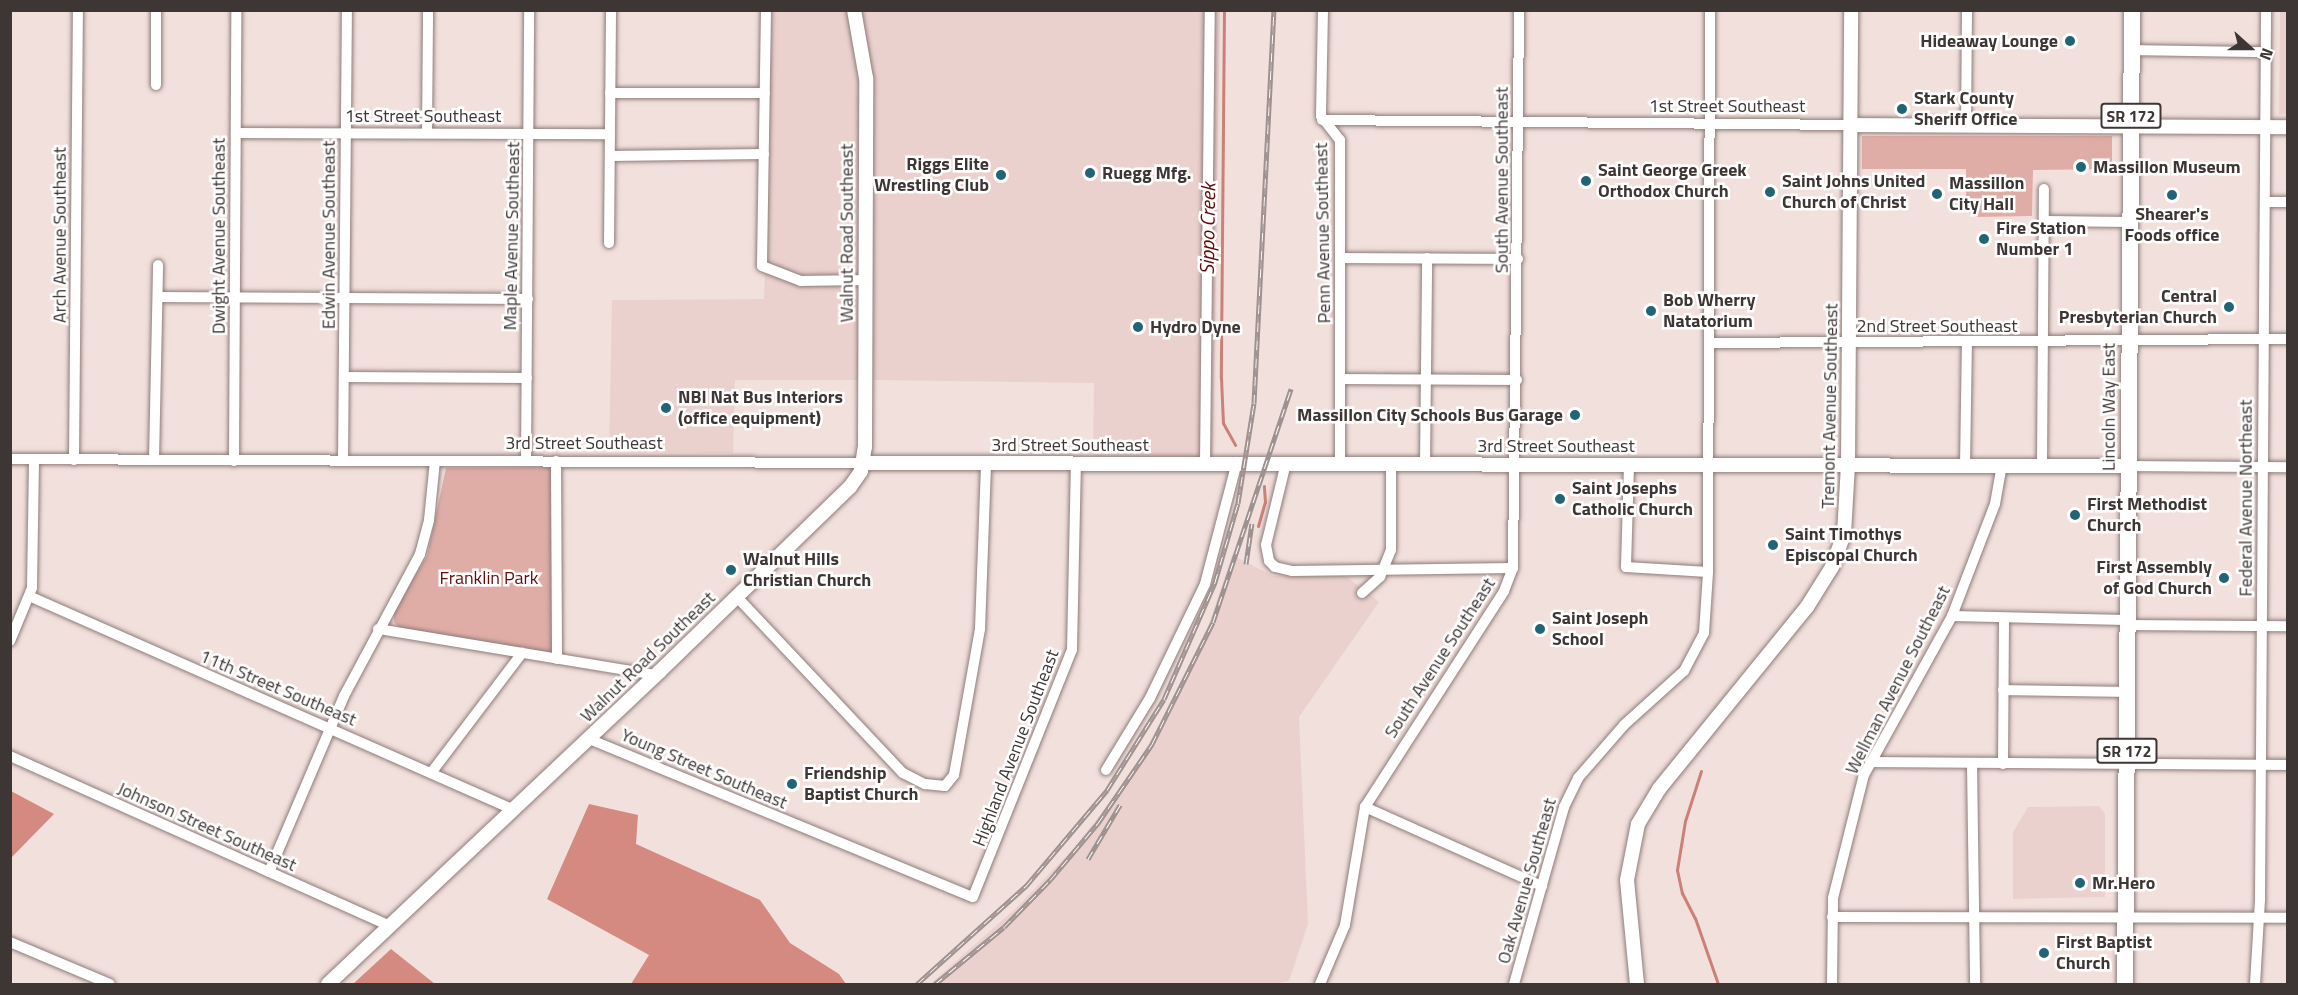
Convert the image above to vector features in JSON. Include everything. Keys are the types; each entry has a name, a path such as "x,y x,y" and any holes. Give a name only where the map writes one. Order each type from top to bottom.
{"main road":[{"name":"Lincoln Way East","path":"2125,984 2132,10"}],"street":[{"name":"Arch Avenue Southeast","path":"74,460 78,10"},
{"path":"156,10 156,85"},
{"name":"Dwight Avenue Southeast","path":"234,461 236,10"},
{"name":"Edwin Avenue Southeast","path":"343,461 347,10"},
{"path":"427,134 428,10"},
{"name":"Maple Avenue Southeast","path":"526,461 530,10"},
{"path":"609,243 611,10"},
{"path":"766,10 763,267 807,282 865,280"},
{"name":"Walnut Road Southeast","path":"328,984 656,675 850,487 863,463 866,78 854,10"},
{"path":"1205,463 1210,10"},
{"name":"Penn Avenue Southeast","path":"1323,10 1322,120 1340,140 1340,464"},
{"name":"South Avenue Southeast","path":"1320,984 1344,926 1365,807 1504,591 1514,567 1519,10"},
{"name":"Oak Avenue Southeast","path":"1514,984 1564,807 1578,778 1608,742 1684,671 1700,647 1706,615 1708,572 1710,10"},
{"name":"Tremont Avenue Southeast","path":"1637,984 1627,880 1638,824 1659,789 1818,591 1844,534 1848,465 1851,10"},
{"path":"1966,126 1967,10"},
{"name":"Federal Avenue Northeast","path":"2255,984 2259,918 2261,766 2266,10"},
{"path":"2132,50 2265,52"},
{"path":"610,93 765,93"},
{"name":"1st Street Southeast","path":"1322,120 2288,127"},
{"name":"1st Street Southeast","path":"236,133 610,134"},
{"path":"610,156 764,154"},
{"path":"2042,466 2044,189"},
{"path":"2265,202 2288,202"},
{"path":"2044,221 2130,222"},
{"path":"1340,258 1518,259"},
{"path":"1425,464 1427,258"},
{"path":"154,460 158,265"},
{"path":"158,297 528,299"},
{"name":"2nd Street Southeast","path":"1709,343 2043,343 2288,339"},
{"path":"1965,466 1967,342"},
{"path":"344,376 527,378"},
{"path":"1340,379 1517,380"},
{"name":"3rd Street Southeast","path":"10,459 2128,466"},
{"path":"10,641 29,596 34,459"},
{"path":"269,872 330,729 378,629 420,554 430,510 435,461"},
{"path":"556,461 557,659"},
{"path":"736,596 887,756 915,780 942,787 954,776 980,628 986,462"},
{"path":"1107,770 1150,698 1205,584 1237,462"},
{"name":"Highland Avenue Southeast","path":"973,897 1072,650 1076,463"},
{"path":"1286,463 1268,536 1267,557 1273,566 1292,570 1514,567"},
{"path":"1362,593 1386,567 1391,550 1391,464"},
{"path":"1629,465 1626,567 1708,572"},
{"name":"Wellman Avenue Southeast","path":"1832,984 1832,917 1836,883 1870,762 1905,708 1952,616 1995,504 2002,466"},
{"path":"2128,466 2288,467"},
{"name":"11th Street Southeast","path":"29,596 514,810"},
{"path":"1952,616 2288,626"},
{"path":"2003,764 2004,618"},
{"path":"378,629 656,675"},
{"path":"431,773 522,653"},
{"path":"2003,690 2127,692"},
{"name":"Young Street Southeast","path":"589,738 973,897"},
{"name":"Johnson Street Southeast","path":"10,756 390,926"},
{"path":"1870,762 2288,765"},
{"path":"1972,763 1975,984"},
{"path":"1365,807 1542,886"},
{"path":"1832,917 2288,918"},
{"path":"10,942 110,984"}],"shaded area":[{"path":"772,11 1220,11 1213,457 1093,456 1094,383 874,380 735,380 733,453 609,452 612,300 764,299"},
{"path":"2280,11 2287,11 2287,114 2279,114"},
{"path":"1232,555 1273,576 1343,574 1379,602 1299,717 1308,924 1289,981 1273,984 930,984 1015,909 1076,846 1125,782 1163,720 1204,638"},
{"path":"11,791 54,814 11,858"},
{"path":"589,804 638,815 636,844 760,900 790,943 839,974 846,984 631,984 649,955 547,899"},
{"path":"2099,806 2105,814 2105,897 2013,899 2013,832 2028,807"},
{"path":"391,949 435,984 353,984"}],"green space":[{"path":"1862,136 2112,136 2112,169 2033,170 2032,216 1976,217 1966,210 1966,169 1862,169"},
{"name":"Franklin Park","path":"552,467 554,655 400,628 394,622 394,610 427,556 446,468"}],"waterway":[{"name":"Sippo Creek","path":"1224,10 1221,378 1223,423 1235,445"},
{"name":"Sippo Creek","path":"1258,526 1265,502 1264,486"},
{"name":"Sippo Creek","path":"1701,771 1685,821 1677,870 1682,893 1695,918 1718,984"}],"railway":[{"path":"917,984 1026,886 1107,790 1164,699 1215,582 1238,503 1254,403 1274,10"},
{"path":"935,984 1004,927 1050,880 1098,823 1152,744 1213,622 1291,389"},
{"path":"1246,564 1252,523"},
{"path":"1088,859 1120,805"}],"place":[{"name":"Hideaway Lounge","path":"2070,41"},
{"name":"Stark County Sheriff Office","path":"1902,109"},
{"name":"Massillon Museum","path":"2081,167"},
{"name":"Ruegg Mfg.","path":"1090,173"},
{"name":"Riggs Elite Wrestling Club","path":"1001,175"},
{"name":"Saint George Greek Orthodox Church","path":"1586,181"},
{"name":"Saint Johns United Church of Christ","path":"1770,192"},
{"name":"Massillon City Hall","path":"1937,194"},
{"name":"Shearer's Foods office","path":"2172,195"},
{"name":"Fire Station Number 1","path":"1984,239"},
{"name":"Central Presbyterian Church","path":"2229,307"},
{"name":"Bob Wherry Natatorium","path":"1651,311"},
{"name":"Hydro Dyne","path":"1138,327"},
{"name":"NBI Nat Bus Interiors (office equipment)","path":"666,408"},
{"name":"Massillon City Schools Bus Garage","path":"1575,415"},
{"name":"Saint Josephs Catholic Church","path":"1560,499"},
{"name":"First Methodist Church","path":"2075,515"},
{"name":"Saint Timothys Episcopal Church","path":"1773,545"},
{"name":"Walnut Hills Christian Church","path":"731,570"},
{"name":"First Assembly of God Church","path":"2224,578"},
{"name":"Saint Joseph School","path":"1540,629"},
{"name":"Friendship Baptist Church","path":"792,784"},
{"name":"Mr.Hero","path":"2080,883"},
{"name":"First Baptist Church","path":"2044,953"}]}
